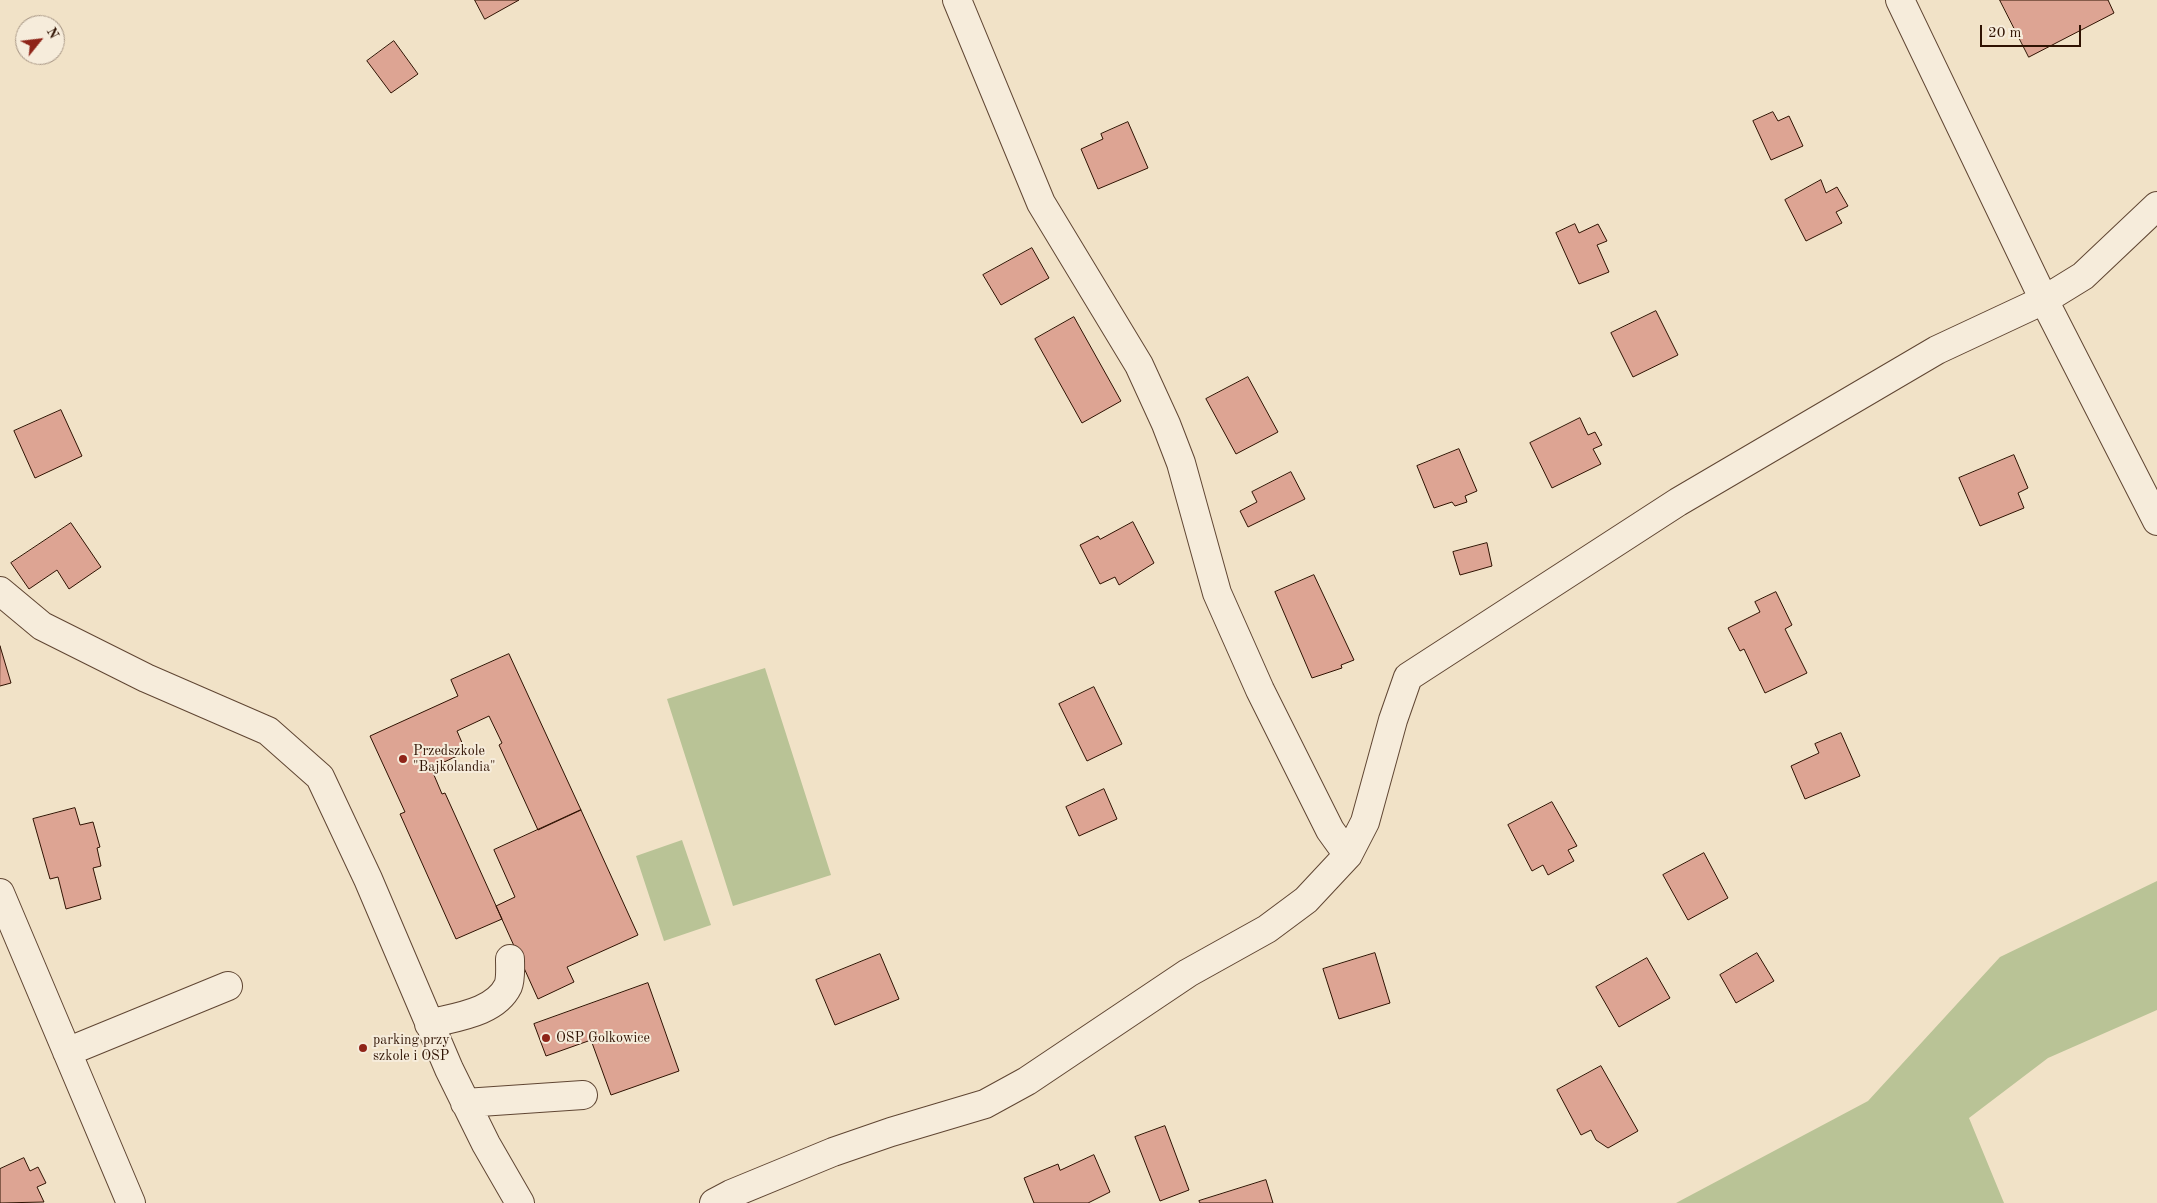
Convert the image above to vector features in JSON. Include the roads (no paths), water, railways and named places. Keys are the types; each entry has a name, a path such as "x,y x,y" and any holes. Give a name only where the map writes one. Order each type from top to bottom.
{"street":[{"path":"957,0 1041,204 1139,365 1166,424 1181,462 1217,593 1260,690 1330,830 1348,855"},
{"path":"1900,0 2044,300 2157,521"},
{"path":"714,1203 731,1194 833,1152 891,1132 985,1104 1027,1081 1188,973 1267,929 1306,900 1348,855 1365,822 1393,720 1408,676 1678,502 1937,350 2044,300 2083,276 2157,206"},
{"path":"0,592 42,626 146,678 268,731 320,777 368,879 429,1024 465,1103 520,1203"},
{"path":"0,893 131,1203"},
{"path":"429,1024 475,1012 498,1001 508,985 510,959"},
{"path":"67,1052 228,986"},
{"path":"465,1103 583,1095"}],"place":[{"name":"Przedszkole \"Bajkolandia\"","path":"403,759"},
{"name":"OSP Golkowice","path":"546,1038"},
{"name":"parking przy szkole i OSP","path":"363,1048"}]}
